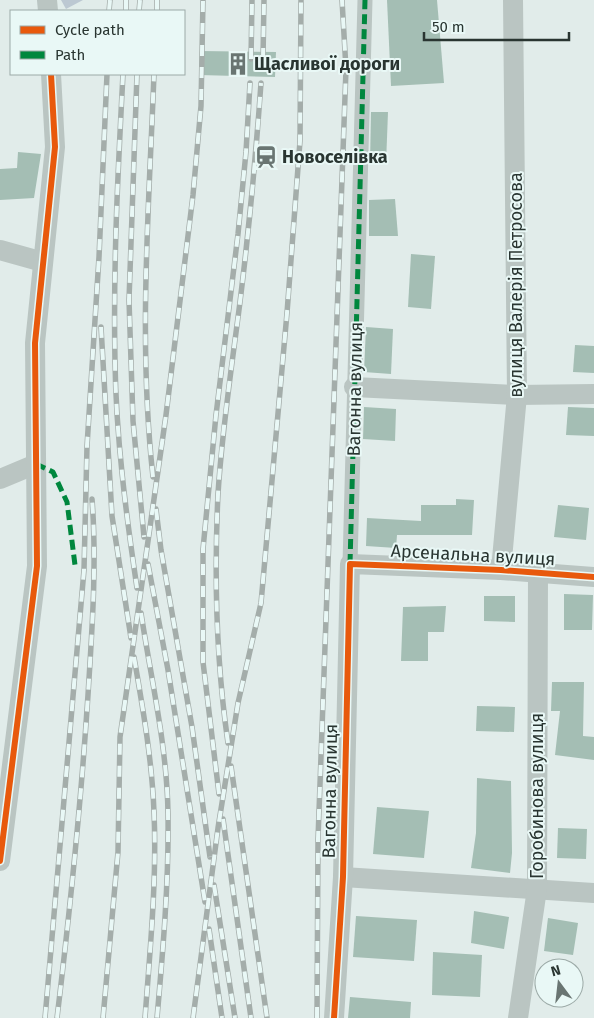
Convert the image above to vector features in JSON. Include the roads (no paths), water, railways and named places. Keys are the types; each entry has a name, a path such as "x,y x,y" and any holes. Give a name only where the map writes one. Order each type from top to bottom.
{"street":[{"name":"Вагонна вулиця","path":"334,1018 343,877 354,387 366,0"},
{"name":"вулиця Валерія Петросова","path":"501,570 517,395 512,0"},
{"path":"0,861 37,566 35,343 55,147 51,75"},
{"path":"0,250 43,262"},
{"path":"354,387 517,395 594,394"},
{"path":"0,479 36,464"},
{"name":"Арсенальна вулиця","path":"350,564 501,570 594,577"},
{"name":"Горобинова вулиця","path":"518,1018 537,889 538,574"},
{"path":"343,877 594,893"}],"railway":[{"path":"109,10 110,0"},
{"path":"126,0 126,10"},
{"path":"139,10 140,0"},
{"path":"157,0 157,10"},
{"path":"103,1018 118,852 120,737 166,415 193,195 201,106 203,0"},
{"path":"251,59 252,0"},
{"path":"263,59 264,0"},
{"path":"193,1018 218,828 238,703 261,603 287,313 300,141 301,0"},
{"path":"317,1018 318,839 346,69 342,0"},
{"path":"45,1018 84,570 87,446 99,257 107,75"},
{"path":"123,75 115,254 115,362 117,419 122,475 137,588"},
{"path":"137,75 129,300 133,421 144,537"},
{"path":"153,477 146,376 145,325 154,75"},
{"path":"219,794 203,662 203,549 216,415 238,234 250,83"},
{"path":"228,743 217,619 218,494 249,220 261,83"},
{"path":"101,327 112,516 131,638"},
{"path":"57,1018 75,856 88,695 94,572 92,499"},
{"path":"156,509 161,550 192,727 210,857"},
{"path":"148,564 168,670 205,902"},
{"path":"141,613 162,738 168,813 167,890 157,1018"},
{"path":"134,657 149,754 155,838 154,889 145,1018"},
{"path":"231,766 267,1018"},
{"path":"223,819 251,1018"},
{"path":"214,885 235,1018"},
{"path":"209,929 222,1018"}],"place":[{"name":"Щасливої дороги","path":"238,64"},
{"name":"Новоселівка","path":"266,157"}]}
